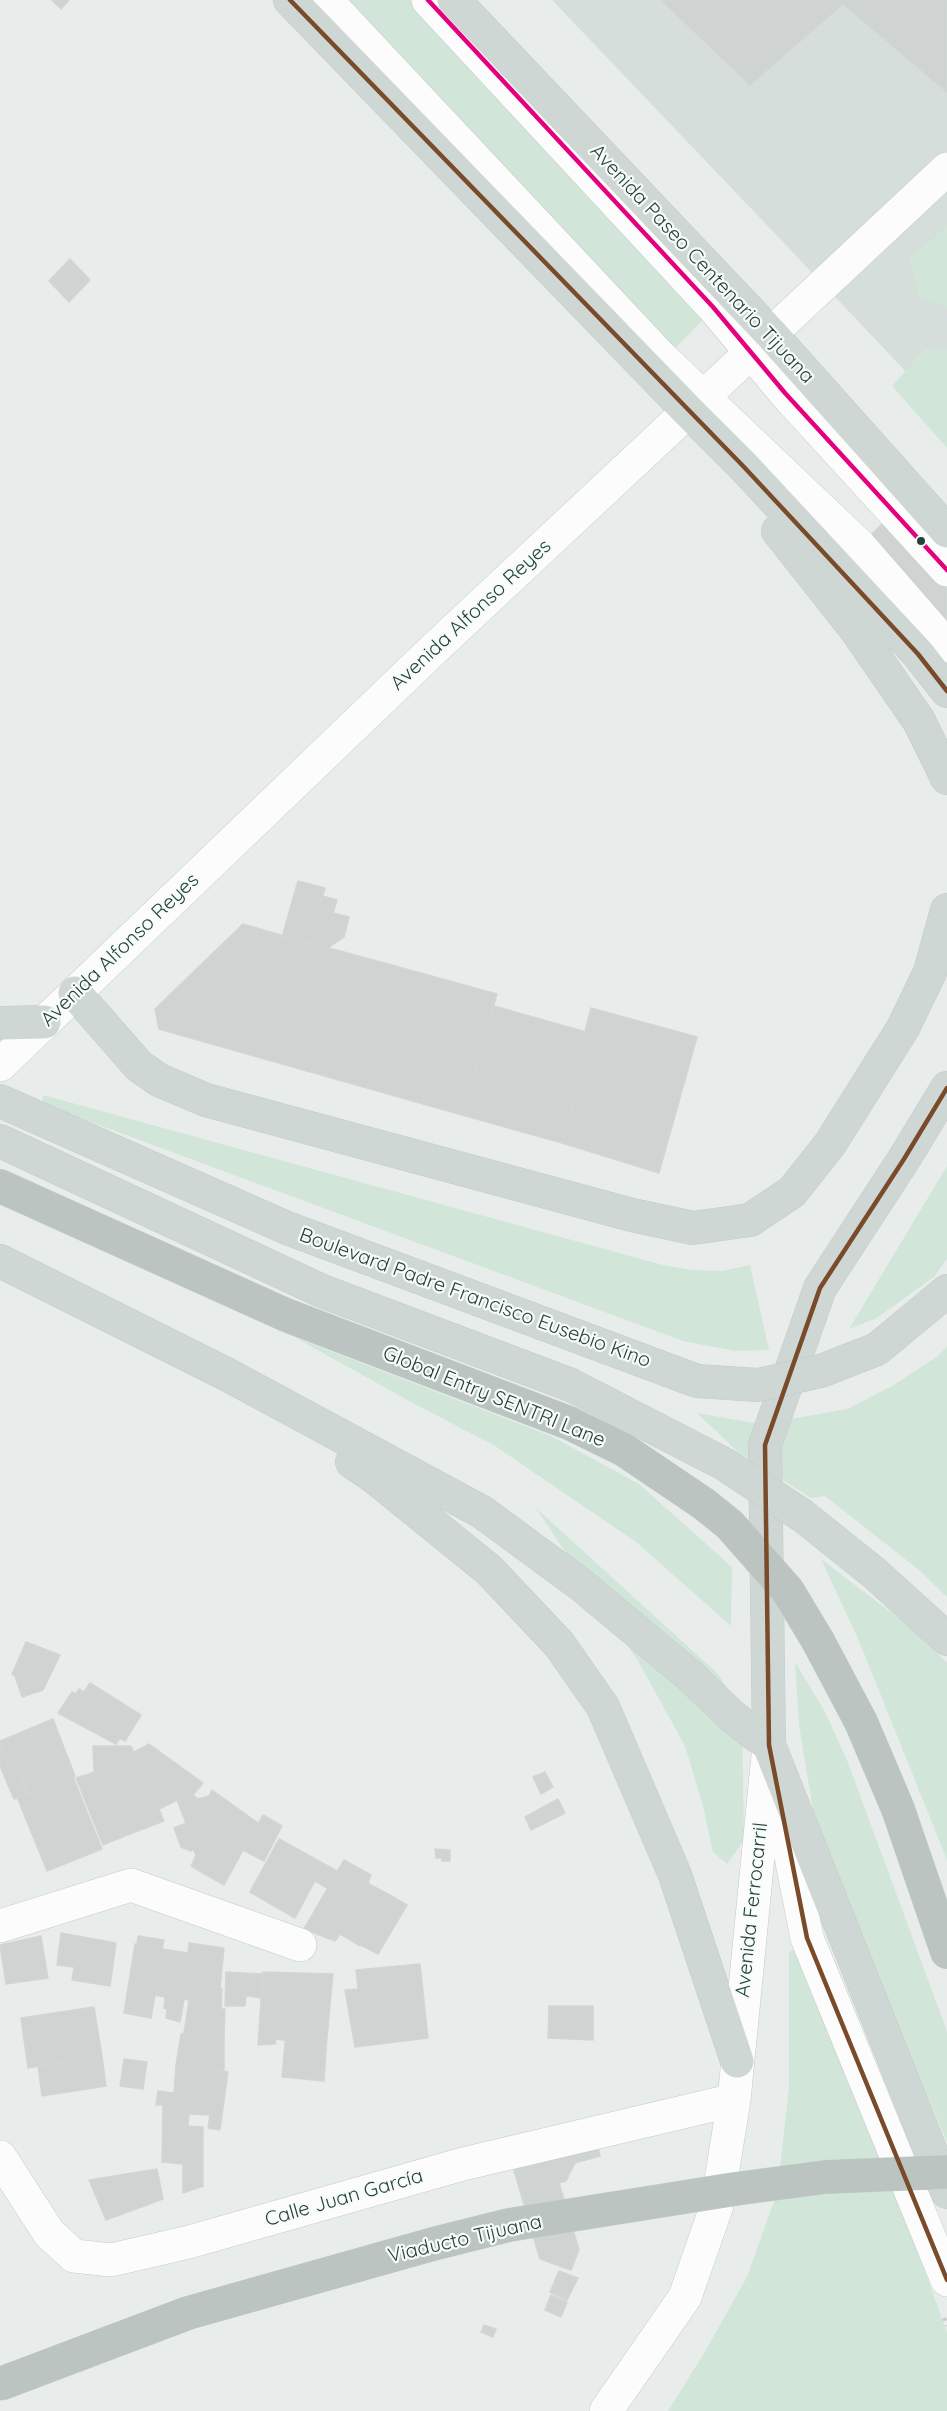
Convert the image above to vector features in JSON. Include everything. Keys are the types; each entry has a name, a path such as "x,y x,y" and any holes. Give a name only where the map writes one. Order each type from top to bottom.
{"highway":[{"name":"Global Entry SENTRI Lane","path":"0,1186 286,1315 569,1423 624,1450 704,1504 730,1525 788,1591 818,1641 861,1722 893,1798 947,1952"},
{"name":"Viaducto Tijuana","path":"0,2369 178,2303 484,2220 868,2158 947,2157"},
{"name":"Viaducto Tijuana","path":"0,2384 188,2313 509,2225 825,2177 947,2172"}],"main road":[{"path":"290,0 695,404 744,466 918,654 947,691"},
{"name":"Avenida Paseo Centenario Tijuana","path":"454,0 761,343 947,531"},
{"path":"744,466 760,509 863,640 919,721 947,778"},
{"path":"75,993 139,1066 159,1080 206,1100 632,1215 693,1228 750,1220 792,1192 830,1144 903,1028 930,972 947,910"},
{"path":"0,1023 44,1022"},
{"path":"904,1160 947,1088"},
{"name":"Boulevard Padre Francisco Eusebio Kino","path":"0,1101 287,1228 697,1381 758,1385 821,1371 877,1349 947,1291"},
{"path":"904,1160 947,1121"},
{"path":"0,1141 322,1291 571,1384 726,1465 803,1516 873,1572 947,1639"},
{"name":"Avenida Ferrocarril","path":"769,1745 765,1445 820,1288 904,1160"},
{"path":"0,1261 228,1375 482,1512 580,1584 689,1675 733,1717 769,1745 947,2192"},
{"path":"228,1375 277,1412 373,1476 489,1570 559,1644 603,1707 658,1833 707,1966 737,2061"}],"street":[{"path":"326,0 660,356 695,404 859,545 947,646"},
{"path":"428,0 705,298 761,343 785,393 947,570"},
{"name":"Avenida Alfonso Reyes","path":"0,1065 384,697 947,169"},
{"path":"769,1745 807,1938 947,2280"},
{"name":"Avenida Ferrocarril","path":"606,2411 685,2297 717,2205 734,2100 769,1745"},
{"path":"0,1926 131,1885 300,1945"},
{"name":"Calle Juan García","path":"0,2157 49,2233 74,2256 111,2260 189,2242 463,2164 734,2100"}],"shaded area":[{"path":"552,0 947,0 947,415 782,241"}],"green space":[{"path":"345,0 412,0 713,309 674,350"},
{"path":"947,226 947,308 919,295 909,260"},
{"path":"925,349 947,349 947,448 892,386"},
{"path":"43,1095 663,1265 692,1270 722,1271 750,1265 769,1350 735,1351 683,1341 42,1104"},
{"path":"947,1166 947,1259 934,1277 877,1318 849,1329"},
{"path":"294,1337 551,1436 639,1484 732,1567 731,1626 636,1542 495,1446"},
{"path":"947,1346 947,1597 919,1570 825,1496 811,1498 737,1451 697,1413 761,1424 847,1409 892,1386 938,1356"},
{"path":"536,1508 718,1674 742,1712 744,1840 727,1864 713,1852 703,1806 685,1746 638,1661"},
{"path":"821,1559 918,1633 947,1663 947,1860 859,1641"},
{"path":"795,1662 824,1710 847,1760 947,2031 947,2142 889,2007 814,1816 799,1725"},
{"path":"807,1948 947,2332 947,2411 668,2411 747,2277 777,2193 789,2088 789,1951"}],"building":[{"path":"52,0 69,0 61,9"},
{"path":"661,0 947,0 947,92 843,4 750,85"},
{"path":"70,259 90,280 69,302 49,281"},
{"path":"885,521 947,589 947,626 867,539"},
{"path":"298,881 325,888 319,908 333,913 331,924 346,929 344,937 327,951 317,948 318,946 282,937"},
{"path":"323,896 337,900 333,913 319,908"},
{"path":"333,913 349,917 346,929 331,924"},
{"path":"243,924 318,946 317,948 327,951 328,948 344,952 497,994 462,1115 159,1029 155,1009"},
{"path":"494,1006 593,1034 562,1143 462,1115"},
{"path":"591,1008 697,1037 659,1173 562,1143 593,1034 585,1031"},
{"path":"26,1642 60,1655 43,1690 22,1697 15,1676 12,1674"},
{"path":"90,1683 141,1715 125,1741 120,1738 116,1744 58,1713 72,1692 76,1694 79,1689 84,1692"},
{"path":"53,1719 75,1776 28,1795 15,1762 8,1765 0,1741"},
{"path":"149,1744 203,1783 193,1795 198,1799 209,1796 212,1790 258,1823 224,1885 191,1866 196,1855 193,1849 191,1851 181,1847 174,1828 186,1823 177,1800 159,1809 134,1752","holes":["225,1837 233,1840 225,1860 216,1856"]},
{"path":"0,1745 8,1765 15,1762 28,1793 14,1799 0,1766"},
{"path":"93,1746 131,1746 164,1821 122,1837 107,1800 105,1801 100,1790 92,1791 89,1774 94,1772"},
{"path":"545,1772 553,1787 541,1794 533,1777"},
{"path":"89,1774 92,1791 100,1790 105,1801 107,1800 122,1837 103,1845 76,1778"},
{"path":"73,1777 102,1849 47,1871 17,1797 28,1793 28,1795"},
{"path":"558,1799 565,1813 531,1830 525,1817"},
{"path":"263,1815 282,1826 264,1861 243,1850"},
{"path":"225,1837 233,1840 225,1860 216,1856"},
{"path":"279,1839 337,1871 327,1888 315,1881 295,1918 250,1892"},
{"path":"435,1849 450,1850 450,1861 436,1858"},
{"path":"344,1860 371,1875 368,1883 363,1881 337,1932 340,1934 335,1941 304,1929"},
{"path":"363,1881 388,1894 360,1946 337,1932"},
{"path":"388,1894 407,1905 378,1954 361,1945"},
{"path":"61,1933 116,1943 110,1986 72,1980 74,1967 57,1965"},
{"path":"41,1936 48,1978 6,1984 0,1945"},
{"path":"138,1936 164,1940 162,1949 188,1953 189,1943 224,1948 220,1989 222,1989 221,2009 225,2009 224,2038 184,2033 189,2000 184,1999 180,2022 166,2018 165,1997 155,1995 151,2018 124,2013"},
{"path":"420,1964 428,2038 355,2047 345,1990 358,1989 356,1970"},
{"path":"226,1972 243,1973 241,1995 246,1996 245,2006 225,2006"},
{"path":"263,1972 333,1974 330,2005 320,2003 318,2028 328,2028 327,2037 286,2033 284,2040 276,2039 275,2044 258,2045"},
{"path":"243,1973 263,1974 262,1998 241,1995"},
{"path":"320,2003 330,2005 328,2028 318,2028"},
{"path":"549,2006 593,2006 593,2040 548,2038"},
{"path":"94,2007 102,2056 28,2068 21,2018"},
{"path":"286,2033 327,2037 324,2081 282,2077"},
{"path":"181,2034 224,2038 224,2072 176,2065"},
{"path":"102,2056 106,2086 42,2096 38,2066"},
{"path":"124,2059 147,2062 143,2089 120,2086"},
{"path":"176,2065 228,2072 220,2130 208,2128 210,2115 189,2114 188,2126 203,2127 203,2186 183,2193 183,2164 162,2162 163,2105 156,2105 158,2091 174,2093"},
{"path":"597,2142 600,2156 575,2163 571,2149"},
{"path":"571,2149 575,2163 566,2181 559,2183 579,2250 571,2270 540,2259 513,2167"},
{"path":"157,2169 163,2199 106,2220 89,2180"},
{"path":"559,2271 578,2278 567,2300 550,2292"},
{"path":"551,2295 567,2302 561,2317 545,2310"},
{"path":"484,2325 496,2329 493,2337 481,2332"}],"transit line":[{"path":"290,0 744,467 918,654 947,691"},
{"path":"428,0 713,307 785,393 947,570"},
{"path":"947,1088 820,1288 765,1445 769,1745 807,1938 947,2280"}]}
